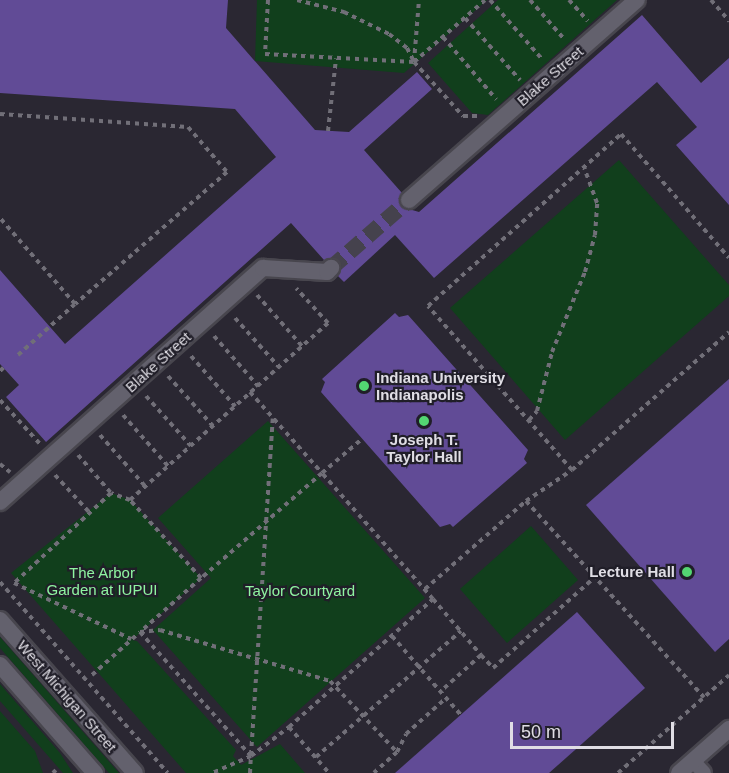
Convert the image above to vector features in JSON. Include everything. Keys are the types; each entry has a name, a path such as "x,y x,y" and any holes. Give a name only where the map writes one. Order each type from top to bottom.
{"street":[{"name":"Blake Street","path":"409,200 637,0"},
{"name":"Blake Street","path":"0,502 263,268 327,272 331,268"},
{"name":"West Michigan Street","path":"0,620 135,773"},
{"name":"West Michigan Street","path":"0,664 94,773"},
{"path":"679,773 699,767 729,729"}],"path":[{"path":"268,0 265,54 414,62 485,0"},
{"path":"297,0 336,9 377,26 407,48 414,62 463,116 488,115"},
{"path":"414,62 419,0"},
{"path":"490,0 546,64 541,69"},
{"path":"530,0 568,44"},
{"path":"569,0 591,24"},
{"path":"711,0 729,21"},
{"path":"583,31 598,17"},
{"path":"465,18 524,84"},
{"path":"443,37 501,104"},
{"path":"561,50 576,37"},
{"path":"328,131 336,58"},
{"path":"516,91 529,79"},
{"path":"0,114 188,127 227,172 18,355"},
{"path":"572,470 428,306 621,134 729,258"},
{"path":"529,420 537,411 552,352 585,272 595,235 597,203 584,168"},
{"path":"0,218 75,304"},
{"path":"130,500 328,323 278,268"},
{"path":"252,290 302,346"},
{"path":"229,311 279,367"},
{"path":"207,329 258,386"},
{"path":"425,590 526,501 572,470 729,332"},
{"path":"184,349 235,406"},
{"path":"162,369 213,426"},
{"path":"139,388 191,446"},
{"path":"250,392 493,668 595,577"},
{"path":"1,404 45,449"},
{"path":"117,408 168,466"},
{"path":"250,773 273,418"},
{"path":"94,428 145,486"},
{"path":"92,675 362,439"},
{"path":"72,448 111,493 130,500 201,578"},
{"path":"49,468 89,513"},
{"path":"111,493 14,584 131,639"},
{"path":"526,501 704,697"},
{"path":"0,582 168,773"},
{"path":"212,773 250,756 289,727 433,599"},
{"path":"140,632 160,630 337,685 397,752"},
{"path":"315,758 460,631"},
{"path":"140,632 250,756"},
{"path":"392,636 461,715"},
{"path":"441,691 481,655"},
{"path":"618,773 729,675"},
{"path":"374,773 397,752 406,734 446,698"},
{"path":"289,727 329,773"}],"green space":[{"path":"257,0 487,0 404,73 255,61"},
{"path":"498,0 617,0 488,115 472,113 428,63"},
{"path":"619,160 729,285 729,296 565,440 450,308"},
{"name":"Taylor Courtyard","path":"268,421 425,598 257,747 153,630 211,578 158,518"},
{"name":"The Arbor Garden at IUPUI","path":"111,493 130,500 201,578 132,640 137,641 236,750 233,756 241,765 280,744 305,773 186,773 11,573"},
{"path":"531,526 578,580 507,643 460,589"},
{"path":"0,637 119,773 109,773 0,648"},
{"path":"0,684 60,753 73,773 63,773 0,701"},
{"path":"0,711 35,751 43,773 0,773"}],"building":[{"path":"0,0 228,0 226,28 315,130 349,132 417,72 432,89 364,150 402,193 402,207 419,212 642,15 701,83 729,58 729,205 676,145 697,127 657,82 434,278 395,235 344,282 338,276 339,261 324,260 291,223 46,442 6,397 19,385 0,364 0,270 65,344 276,157 235,109 0,93"},
{"name":"Joseph T. Taylor Hall","path":"395,313 399,317 408,315 528,450 524,459 527,463 453,527 450,524 440,527 321,392 325,382 322,379"},
{"name":"Lecture Hall","path":"729,379 729,639 715,652 586,505"},
{"path":"577,612 645,688 549,773 395,773"}],"tunnel":[{"path":"331,268 409,200"}],"place":[{"name":"Indiana University Indianapolis","path":"364,386"},
{"name":"Joseph T. Taylor Hall","path":"424,421"},
{"name":"Lecture Hall","path":"687,572"}]}
